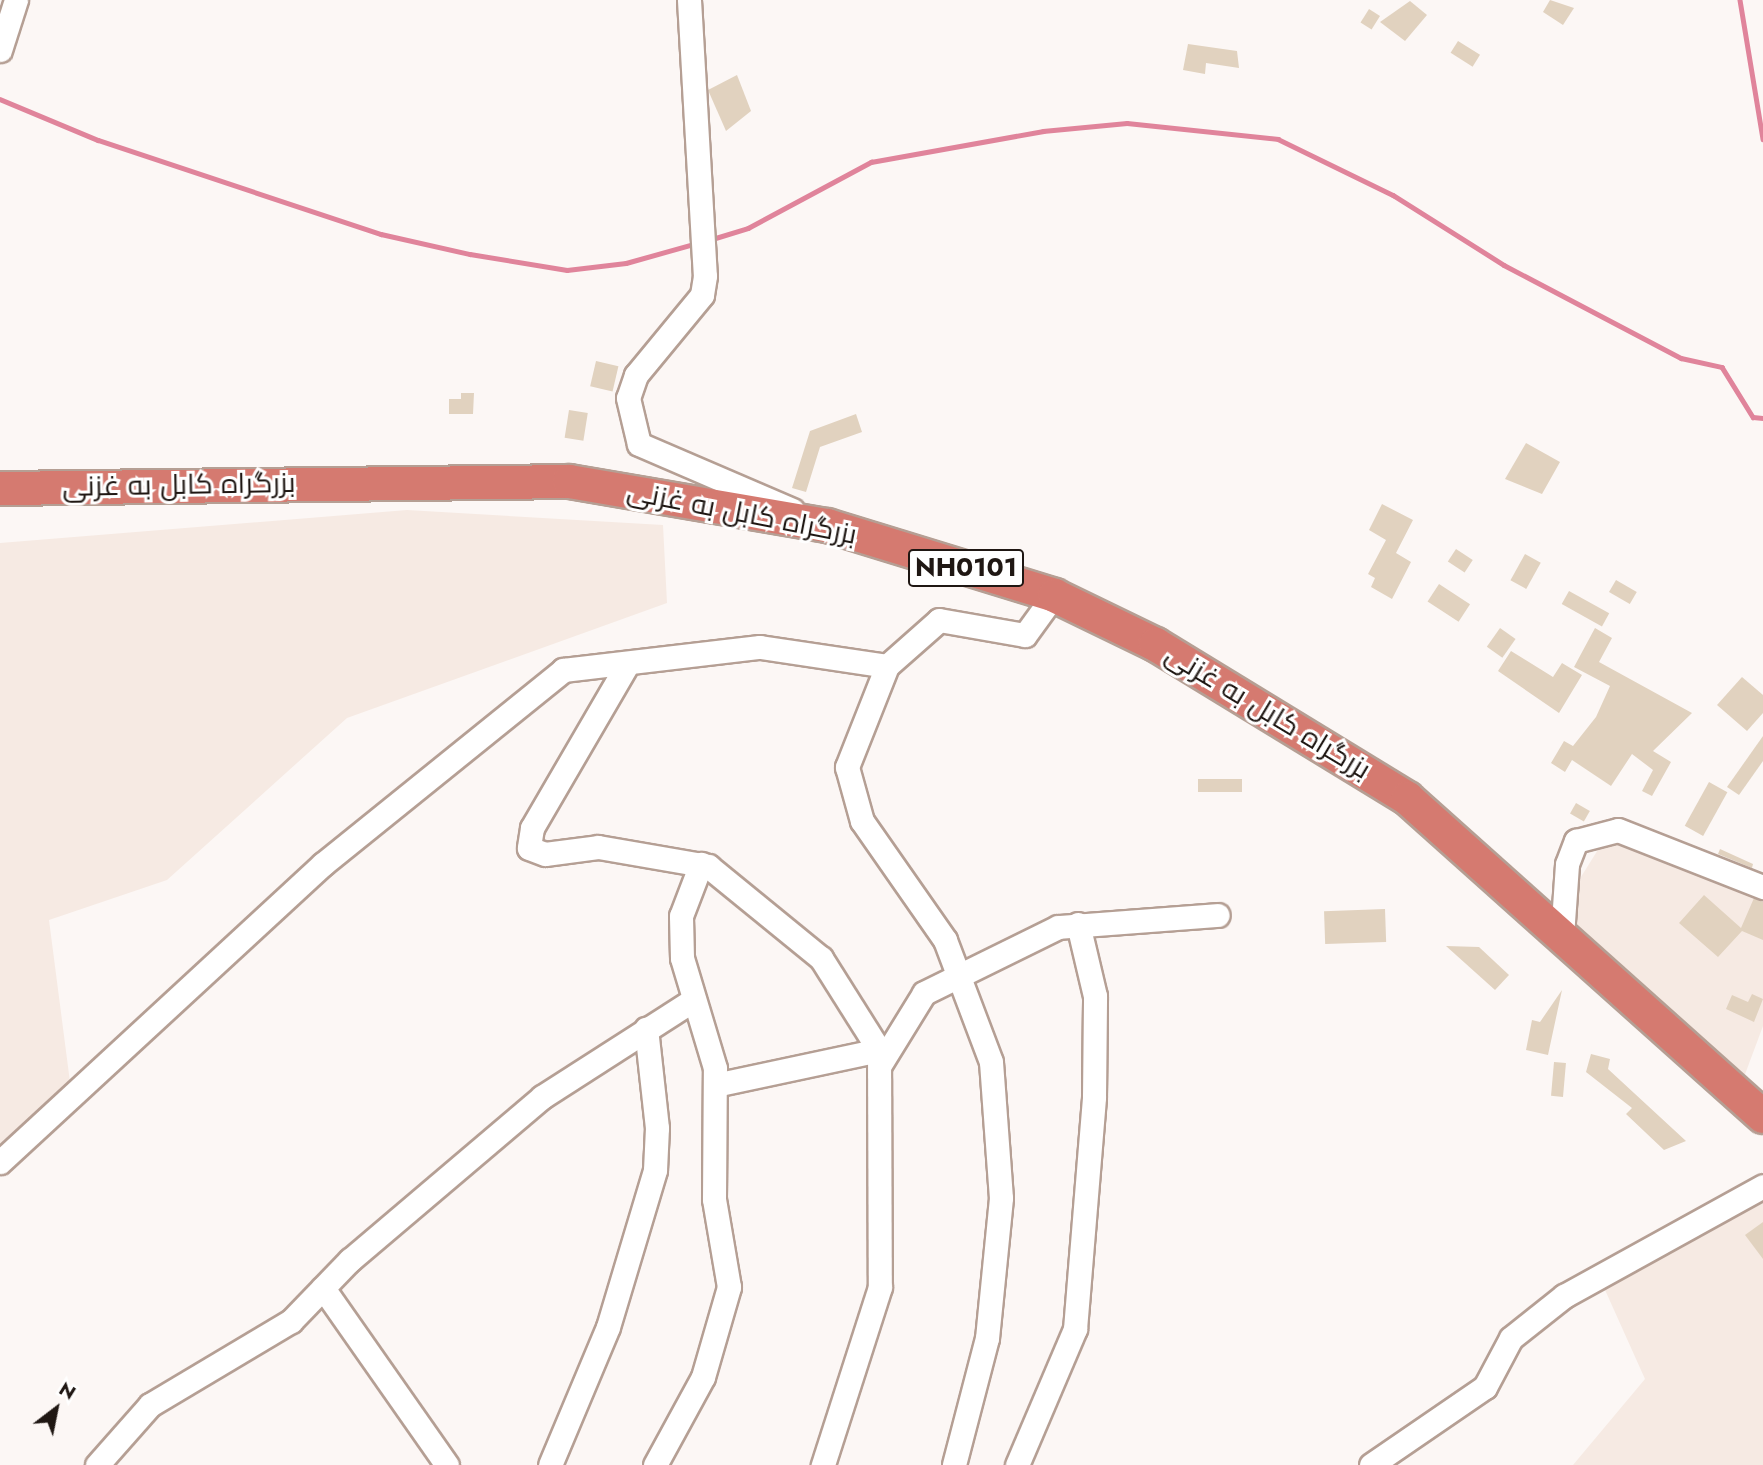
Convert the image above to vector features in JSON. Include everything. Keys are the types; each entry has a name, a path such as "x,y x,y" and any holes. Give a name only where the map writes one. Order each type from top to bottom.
{"highway":[{"name":"بزرگراه کابل به غزنی","path":"0,488 569,481 827,525 1054,595 1155,644 1407,798 1763,1116"}],"street":[{"path":"2,47 16,0"},
{"path":"688,0 705,276 702,295 636,375 628,398 639,444 827,525"},
{"path":"954,1465 988,1338 1001,1198 991,1062 945,940 862,821 847,767 887,666 939,620 1025,635 1054,595"},
{"path":"0,1162 323,864 563,670 760,647 887,666"},
{"path":"628,663 527,844 538,853 597,847 701,864 761,904 821,958 880,1057 880,1287 823,1465"},
{"path":"1562,936 1567,864 1576,841 1618,830 1763,887"},
{"path":"655,1465 703,1377 729,1287 714,1199 715,1084 682,958 681,916 701,864"},
{"path":"715,1084 880,1057 916,999 957,974 1078,924 1218,915"},
{"path":"1017,1465 1075,1329 1087,1225 1094,996 1078,924"},
{"path":"97,1465 149,1405 250,1351 542,1097 693,1000"},
{"path":"550,1465 608,1327 655,1170 657,1128 646,1028"},
{"path":"1371,1465 1485,1387 1511,1338 1564,1296 1763,1186"},
{"path":"323,1288 447,1465"}],"shaded area":[{"path":"407,510 663,525 667,603 347,718 167,880 49,920 70,1082 0,1144 0,543"},
{"path":"1611,829 1763,900 1763,1026 1744,1077 1559,912"},
{"path":"1763,1174 1763,1465 1573,1465 1645,1379 1601,1281"}],"building":[{"path":"1550,0 1574,8 1563,25 1543,12"},
{"path":"1410,1 1427,15 1405,41 1380,22"},
{"path":"1369,9 1380,16 1372,29 1361,23"},
{"path":"1458,41 1480,55 1473,67 1451,53"},
{"path":"1188,44 1237,51 1239,68 1206,63 1205,74 1183,70"},
{"path":"737,75 751,111 726,131 708,90"},
{"path":"596,361 618,366 613,392 590,386"},
{"path":"461,393 474,393 473,414 449,414 449,399 461,399"},
{"path":"569,410 588,413 583,441 565,438"},
{"path":"856,414 862,432 820,447 806,492 792,488 810,431"},
{"path":"1526,443 1560,462 1542,494 1505,479"},
{"path":"1382,504 1413,520 1396,553 1411,562 1392,599 1371,587 1375,578 1368,574 1386,540 1369,530"},
{"path":"1456,549 1473,560 1465,572 1448,562"},
{"path":"1525,554 1541,563 1526,589 1510,580"},
{"path":"1616,580 1637,592 1630,604 1609,592"},
{"path":"1439,584 1470,604 1459,622 1428,602"},
{"path":"1569,591 1609,613 1602,626 1562,604"},
{"path":"1500,628 1516,639 1502,658 1487,647"},
{"path":"1595,628 1612,638 1599,662 1692,713 1653,751 1671,762 1652,796 1642,791 1653,770 1632,754 1611,786 1572,760 1565,772 1551,763 1564,741 1573,746 1596,717 1610,686 1574,667"},
{"path":"1511,651 1553,677 1562,663 1582,675 1559,713 1498,671"},
{"path":"1742,677 1763,695 1763,713 1747,731 1717,705"},
{"path":"1763,736 1763,761 1739,795 1727,787"},
{"path":"1198,779 1242,779 1242,792 1198,792"},
{"path":"1709,782 1727,792 1703,836 1685,826"},
{"path":"1576,803 1590,811 1584,821 1570,813"},
{"path":"1720,849 1753,864 1752,868 1718,854"},
{"path":"1704,895 1741,928 1754,898 1763,902 1763,940 1742,931 1718,957 1679,923"},
{"path":"1385,909 1386,942 1325,944 1324,911"},
{"path":"1446,946 1479,947 1509,975 1495,990"},
{"path":"1562,990 1548,1055 1526,1050 1532,1020 1540,1022"},
{"path":"1752,994 1763,999 1754,1022 1726,1009 1732,995 1748,1002"},
{"path":"1591,1054 1610,1059 1608,1069 1686,1141 1664,1150 1626,1114 1632,1108 1586,1072"},
{"path":"1554,1062 1566,1063 1563,1097 1551,1096"},
{"path":"1763,1222 1763,1259 1745,1235"}],"waterway":[{"path":"1740,0 1763,139"},
{"path":"0,99 98,140 381,234 470,254 567,270 626,263 697,243"},
{"path":"709,240 748,228 871,162 1043,131 1127,123 1278,139 1393,195 1504,265 1681,358 1722,367 1753,417 1763,418"}]}
